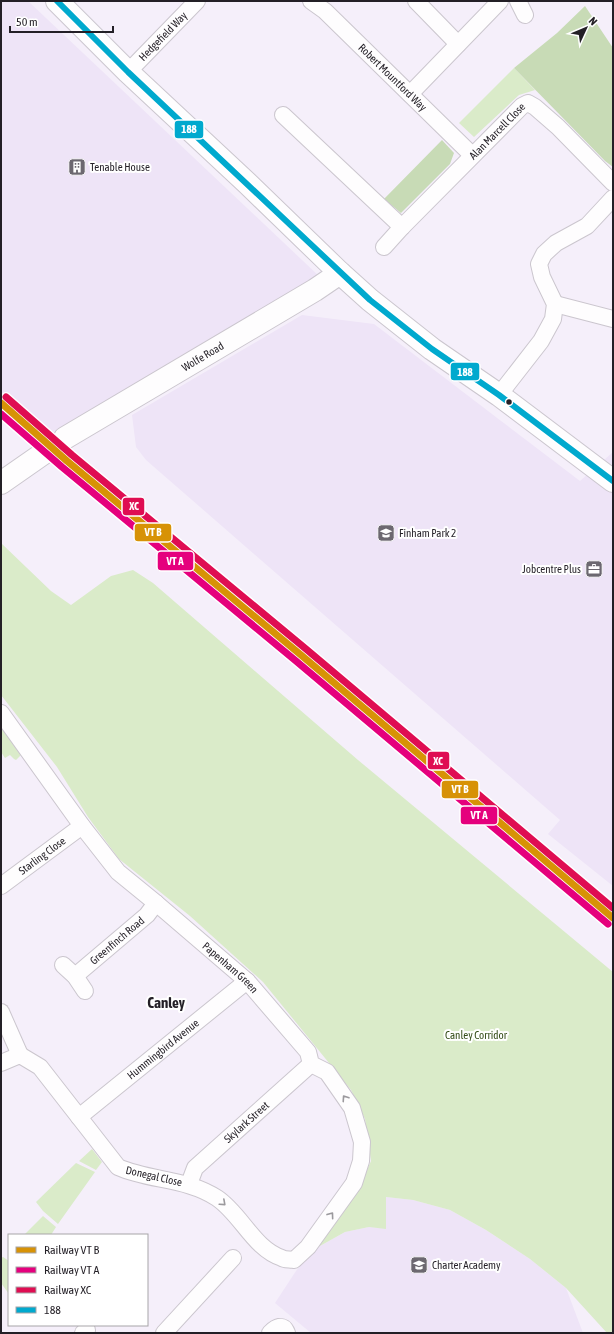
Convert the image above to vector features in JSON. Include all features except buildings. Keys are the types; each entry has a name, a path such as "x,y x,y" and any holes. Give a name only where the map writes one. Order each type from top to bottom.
{"street":[{"path":"57,1 128,72 370,300 411,333 499,395 613,482"},
{"name":"Hedgefield Way","path":"128,72 197,1"},
{"name":"Robert Mountford Way","path":"311,1 325,11 472,155"},
{"path":"416,1 458,44"},
{"path":"410,94 500,1"},
{"path":"518,1 525,16"},
{"name":"Alan Marcell Close","path":"384,247 472,155 522,106 528,103 535,107 558,127 613,183"},
{"path":"283,115 402,227"},
{"path":"499,395 541,341 553,319 555,304 542,277 539,264 544,254 556,243 587,226 613,198"},
{"name":"Wolfe Road","path":"65,438 308,294 340,273"},
{"path":"555,304 613,319"},
{"path":"1,483 44,453"},
{"name":"Papenham Green","path":"1,714 82,826 118,872 248,981 308,1052 311,1064"},
{"name":"Starling Close","path":"1,886 82,826"},
{"name":"Greenfinch Road","path":"75,976 147,915 156,903"},
{"path":"63,965 75,976 85,990"},
{"name":"Hummingbird Avenue","path":"78,1117 248,981"},
{"path":"1,1012 20,1055 1,1063"},
{"name":"Donegal Close","path":"20,1055 40,1067 118,1167 129,1172 189,1184 217,1198 234,1214 267,1251 282,1259 294,1260 308,1247 354,1183 361,1161 362,1142 352,1108 327,1072 311,1064"},
{"name":"Skylark Street","path":"189,1184 195,1168 311,1064"},
{"path":"164,1333 233,1258"},
{"path":"270,1333 274,1328 280,1326 284,1328 287,1333"}],"shaded area":[{"path":"1,1 28,1 320,277 54,437 1,392"},
{"name":"Finham Park 2","path":"302,315 374,324 580,481 613,452 613,886 548,834 560,820 146,460 136,447 132,415"},
{"name":"Charter Academy","path":"386,1197 413,1200 450,1210 486,1230 530,1259 566,1288 583,1333 311,1333 275,1303 311,1251 345,1232 369,1227 386,1228"}],"green space":[{"path":"585,6 613,48 613,167 605,161 514,68 557,33"},
{"path":"514,68 535,90 519,95 474,137 459,123"},
{"path":"442,140 454,153 450,164 401,213 384,199"},
{"name":"Canley Corridor","path":"1,543 51,591 71,605 111,576 133,570 153,583 358,760 613,972 613,1333 607,1333 566,1288 530,1259 486,1230 450,1210 413,1200 386,1197 386,1229 369,1227 345,1232 311,1251 362,1181 371,1161 365,1119 351,1090 263,982 190,916 119,859 88,817 57,767 1,695"},
{"path":"1,721 21,752 21,755 16,760 10,755 5,758 1,752"},
{"path":"92,1149 102,1162 96,1170 79,1161"},
{"path":"76,1163 95,1172 58,1224 43,1211 36,1202"},
{"path":"43,1216 56,1227 52,1234 25,1234"},
{"path":"3,1257 8,1260 8,1293 1,1283 1,1258"}],"transit line":[{"name":"188","path":"57,1 128,72 370,300 432,349 499,395 613,481"},
{"path":"1,403 67,461 301,655 613,918"},
{"path":"1,414 62,467 296,661 608,924"}],"rail line":[{"name":"XC","path":"6,397 72,455 306,649 613,908"}],"place":[{"name":"Tenable House","path":"77,167"},
{"name":"Finham Park 2","path":"386,533"},
{"name":"Jobcentre Plus","path":"594,569"},
{"name":"Charter Academy","path":"419,1265"}],"district":[{"name":"Canley","path":"166,1003"}]}
